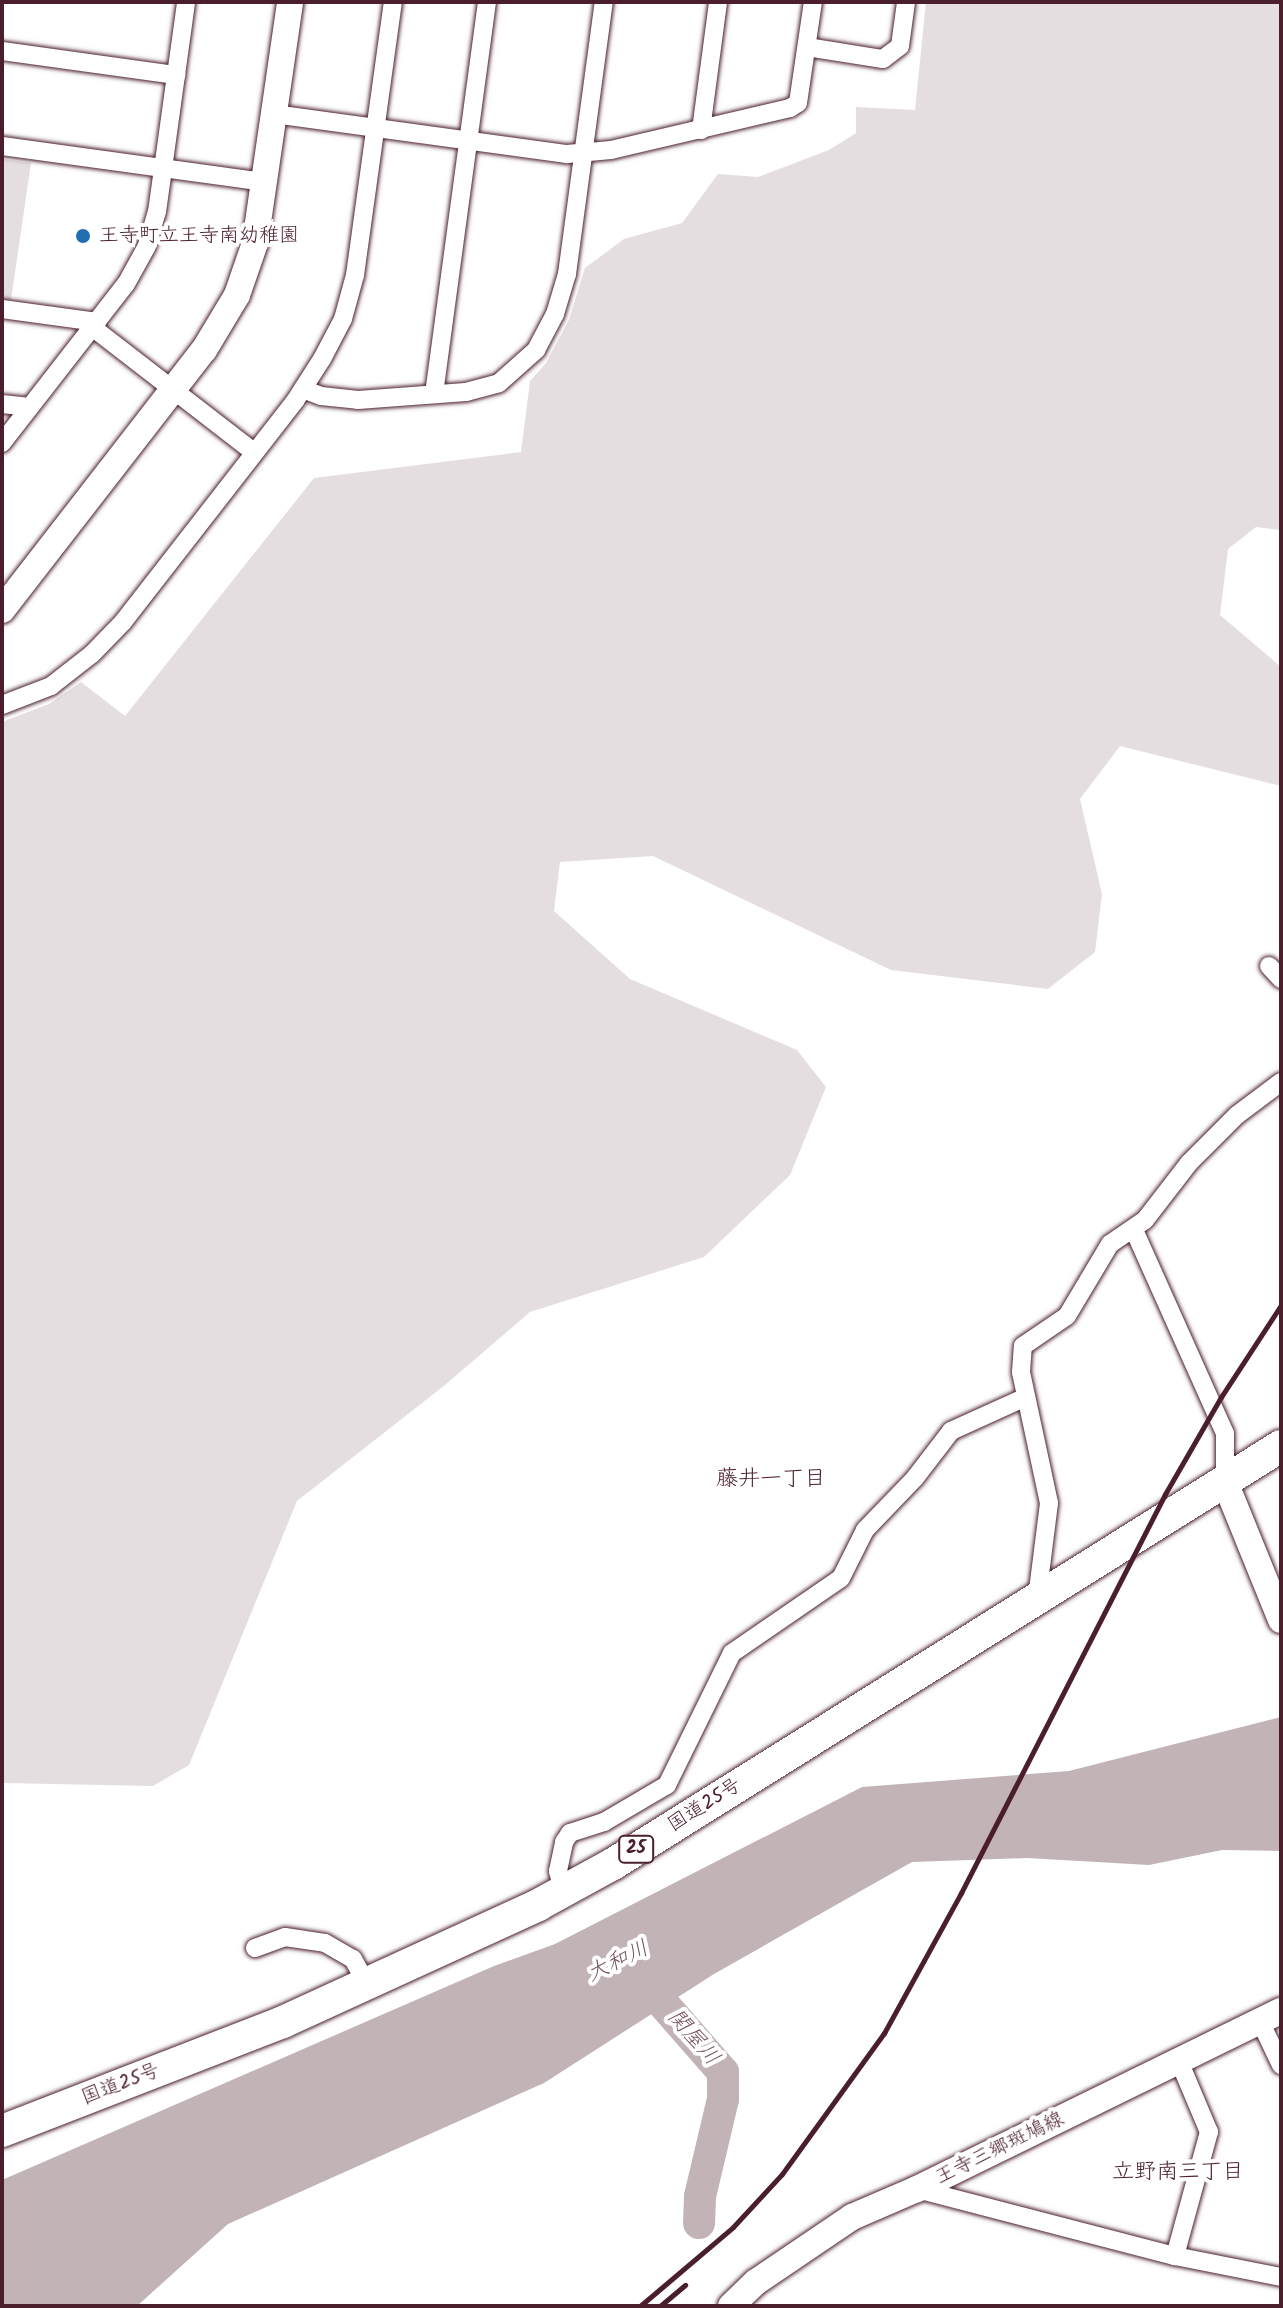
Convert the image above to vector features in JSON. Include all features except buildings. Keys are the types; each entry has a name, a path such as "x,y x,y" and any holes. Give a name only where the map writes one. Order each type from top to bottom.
{"highway":[{"name":"国道25号","path":"2,2131 283,2022 563,1891 613,1864 1281,1446"}],"main road":[{"path":"2,610 215,334 237,295 252,257 290,2"},
{"path":"1225,1482 1278,1613"},
{"name":"王寺三郷斑鳩線","path":"732,2305 756,2282 852,2217 917,2189 1270,2016"}],"street":[{"path":"2,443 126,284 147,246 153,230 163,168 186,2"},
{"path":"2,705 51,686 92,654 123,622 303,389 333,340 350,295 393,2"},
{"path":"434,394 487,2"},
{"path":"303,389 321,396 358,400 466,392 499,383 536,350 555,314 567,274 604,2"},
{"path":"701,130 718,2"},
{"path":"274,114 584,154 701,130 790,108 798,103 813,2"},
{"path":"807,47 883,59 900,46 906,2"},
{"path":"2,51 176,75"},
{"path":"2,146 264,182"},
{"path":"2,309 94,325 254,452"},
{"path":"2,404 30,407"},
{"path":"1037,1598 1049,1503 1020,1363 1023,1346 1067,1316 1110,1244 1134,1230 1213,1138 1281,1082"},
{"path":"1134,1230 1225,1433 1225,1482"},
{"path":"563,1891 558,1871 564,1842 570,1833 604,1822 667,1785 732,1653 841,1578 865,1530 915,1478 951,1431 1026,1397"},
{"path":"255,1948 285,1937 325,1943 353,1959 367,1984"},
{"path":"1270,2016 1281,2065"},
{"path":"1175,2256 1209,2132 1179,2061"},
{"path":"917,2189 1175,2256 1281,2277"}],"shaded area":[{"path":"926,2 1281,2 1281,530 1256,527 1228,549 1220,615 1281,667 1281,786 1120,746 1080,799 1102,894 1095,952 1048,989 891,970 653,856 560,862 554,911 630,979 797,1050 826,1087 790,1175 704,1257 530,1312 445,1385 297,1501 189,1765 153,1786 2,1783 2,722 49,704 81,682 125,716 314,478 521,452 530,381 546,363 569,320 585,268 624,239 682,223 718,174 758,177 829,150 856,133 856,107 915,110"},
{"path":"2,159 31,163 11,300 2,299"}],"water":[{"name":"大和川","path":"1281,1717 1281,1851 1222,1850 1149,1865 1027,1858 912,1862 714,1974 544,2083 228,2224 137,2306 2,2306 2,2180 494,1966 555,1944 862,1787 1069,1771"}],"waterway":[{"name":"関屋川","path":"643,1971 659,1999 723,2072 723,2099 700,2196 699,2223"}],"railway":[{"path":"640,2306 733,2227 782,2174 884,2033 961,1893 1165,1494 1221,1397 1281,1305"},
{"path":"660,2306 685,2285"}],"place":[{"name":"王寺町立王寺南幼稚園","path":"83,236"}],"district":[{"name":"藤井一丁目","path":"771,1480"},
{"name":"立野南三丁目","path":"1178,2173"}]}
